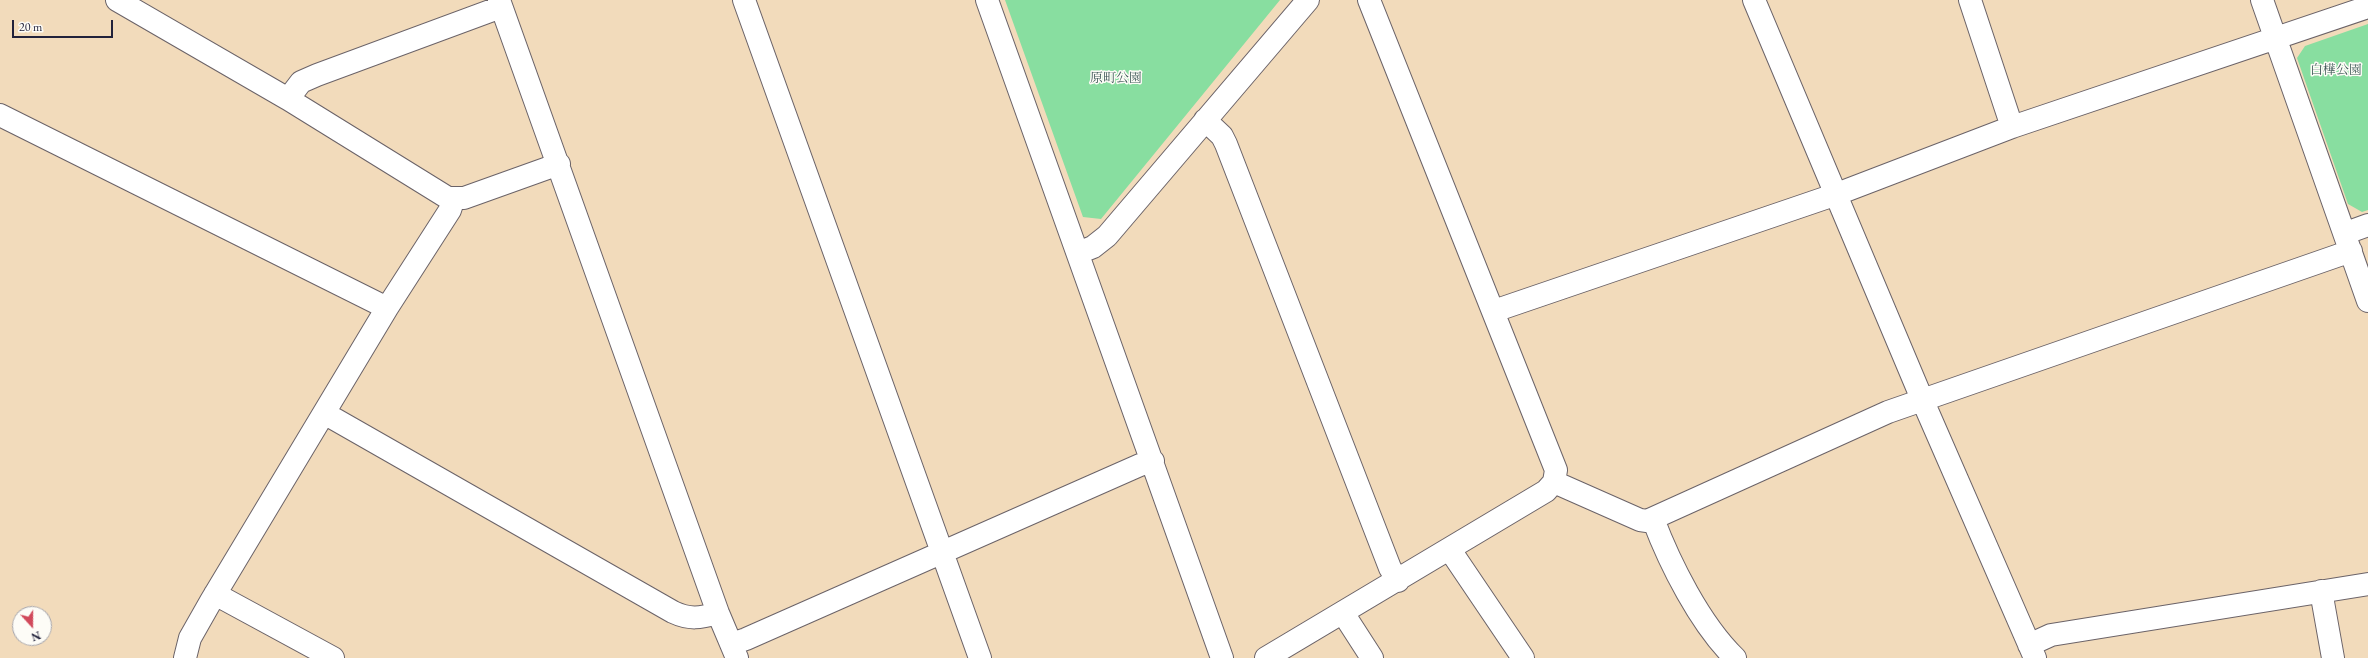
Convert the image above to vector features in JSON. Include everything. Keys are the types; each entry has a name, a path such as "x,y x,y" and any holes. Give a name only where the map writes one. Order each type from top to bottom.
{"street":[{"path":"117,0 288,99 448,198 464,198 559,164"},
{"path":"744,0 980,658"},
{"path":"987,0 1153,461 1222,658"},
{"path":"1078,253 1093,247 1107,236 1308,0"},
{"path":"1266,658 1450,550 1546,491 1554,482 1556,470 1369,0"},
{"path":"1754,0 1837,194 1922,399 2032,651 2051,635 2368,584"},
{"path":"1970,0 2012,127"},
{"path":"2262,0 2274,39 2368,301"},
{"path":"288,99 301,82 500,3 559,164 718,613 734,651 746,639 1140,465 1153,461"},
{"path":"1494,311 1837,194 2012,127 2368,7"},
{"path":"0,115 386,308"},
{"path":"1206,120 1222,136 1226,144 1390,568 1398,581"},
{"path":"185,658 190,638 215,594 386,308 450,210 454,198"},
{"path":"1554,482 1640,520 1647,521 1888,412 2348,242 2368,225"},
{"path":"324,413 673,612 687,618 697,619 718,613"},
{"path":"1653,519 1698,612 1722,646 1735,658"},
{"path":"1450,550 1523,658"},
{"path":"2321,591 2332,658"},
{"path":"215,594 333,658"},
{"path":"1343,613 1372,658"}],"green space":[{"name":"原町公園","path":"1005,0 1280,0 1101,219 1083,217"},
{"name":"白樺公園","path":"2368,24 2368,210 2362,212 2348,204 2297,58 2305,46"}]}
